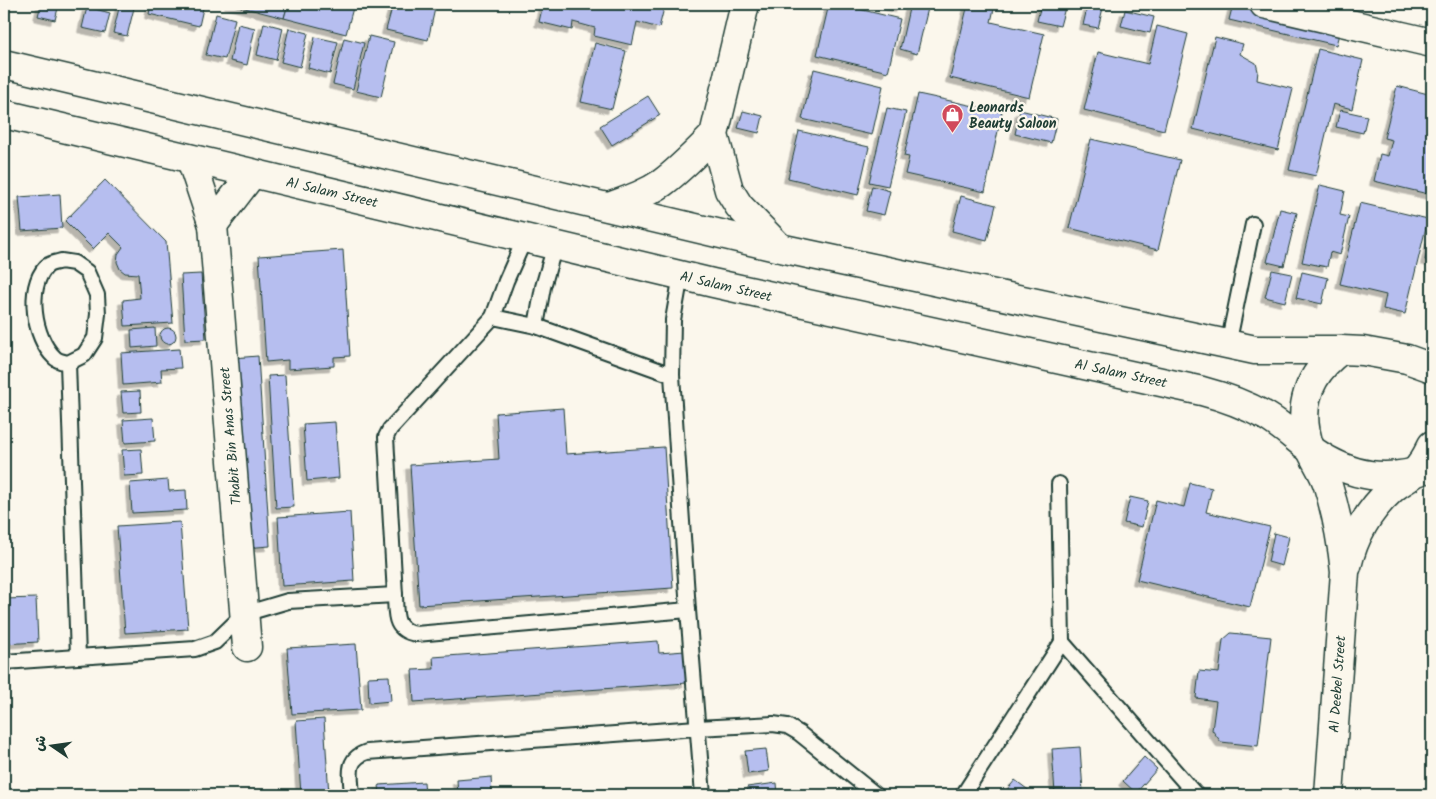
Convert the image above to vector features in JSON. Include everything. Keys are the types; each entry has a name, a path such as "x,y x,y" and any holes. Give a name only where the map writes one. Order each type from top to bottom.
{"main road":[{"path":"745,4 714,135 729,190 739,206 780,248"},
{"path":"1264,4 1432,43"},
{"path":"4,64 780,248 1228,345 1254,350 1341,350 1385,355 1431,370"},
{"name":"Al Salam Street","path":"4,114 681,275 1224,397 1266,416 1333,464 1358,474 1386,477 1422,470"},
{"path":"609,207 644,194 662,183 714,135"},
{"name":"Thabit Bin Anas Street","path":"191,159 213,225 247,647"},
{"path":"213,225 252,174"},
{"name":"Al Deebel Street","path":"1329,795 1345,572 1342,539 1335,507 1324,475 1311,450 1305,433 1304,415 1306,398 1311,383 1329,359 1341,350"},
{"name":"Al Deebel Street","path":"1345,572 1351,549 1375,506 1392,488 1422,470 1424,460 1432,445"}],"lane":[{"path":"1228,345 1253,224"},
{"path":"525,238 506,280 493,317 390,429 386,437 394,595 396,617 399,626 406,633 416,634 688,610"},
{"path":"536,326 543,287 556,245"},
{"path":"61,261 74,263 87,272 97,295 98,314 95,338 84,355 68,363 55,359 41,340 34,314 37,279 47,265 61,261"},
{"path":"681,275 673,320 672,375 703,795"},
{"path":"493,317 536,326 672,375"},
{"path":"68,363 78,657"},
{"path":"963,795 1062,642 1059,484"},
{"path":"4,662 195,649 214,642 244,614 288,601 394,595"},
{"path":"1062,642 1196,795"},
{"path":"352,795 350,771 352,762 358,755 367,752 773,724 787,726 799,733 876,795"}],"building":[{"path":"41,4 59,4 55,20 38,16"},
{"path":"95,4 112,4 111,7"},
{"path":"120,4 135,4 127,36 113,33"},
{"path":"151,4 204,4 199,26 149,14"},
{"path":"229,4 288,4 284,18"},
{"path":"288,4 354,4 346,34 284,18"},
{"path":"393,4 436,4 428,40 386,30"},
{"path":"543,4 665,4 659,28 637,22 632,45 594,36 595,28 573,22 572,30 539,22"},
{"path":"829,4 838,4 900,19 888,72 817,55"},
{"path":"882,4 901,4 900,8"},
{"path":"910,4 929,4 917,54 900,49"},
{"path":"968,4 995,4 991,22 1044,34 1029,97 950,78"},
{"path":"1041,4 1066,4 1060,26 1037,21"},
{"path":"1088,4 1104,4 1098,28 1083,25"},
{"path":"1233,4 1340,30 1336,45 1229,20"},
{"path":"87,7 110,13 105,33 82,28"},
{"path":"1125,10 1154,17 1150,33 1121,26"},
{"path":"216,14 235,19 225,59 206,55"},
{"path":"264,23 283,28 276,60 257,55"},
{"path":"238,24 255,28 247,65 230,61"},
{"path":"1157,26 1188,34 1164,130 1084,110 1098,52 1148,64"},
{"path":"289,28 308,33 300,67 281,62"},
{"path":"369,36 394,42 381,97 356,91"},
{"path":"315,37 338,42 330,74 308,68"},
{"path":"1215,37 1243,44 1240,54 1256,63 1258,71 1257,80 1293,89 1278,150 1193,129"},
{"path":"344,38 364,43 353,89 333,84"},
{"path":"595,43 626,51 612,109 581,102"},
{"path":"1318,49 1363,60 1352,109 1333,104 1316,176 1289,170"},
{"path":"814,69 883,86 872,135 802,119"},
{"path":"1397,86 1432,95 1432,195 1374,181 1380,154 1388,156 1392,140 1384,138"},
{"name":"Leonards Beauty Saloon","path":"918,94 1002,112 985,192 905,174 909,157 904,156"},
{"path":"648,96 660,115 612,145 600,126"},
{"path":"887,108 906,112 888,186 869,182"},
{"path":"1020,110 1057,119 1051,143 1015,134"},
{"path":"1340,110 1367,116 1363,133 1336,127"},
{"path":"743,111 763,116 759,133 738,128"},
{"path":"799,131 869,147 858,195 788,178"},
{"path":"1091,139 1180,160 1158,250 1069,228"},
{"path":"105,180 166,242 173,323 125,326 123,300 140,298 138,274 125,273 120,269 117,262 118,254 123,247 109,233 93,249 65,221"},
{"path":"1320,185 1345,191 1340,215 1349,217 1340,255 1330,252 1327,267 1302,262"},
{"path":"872,186 890,191 884,215 866,211"},
{"path":"60,194 62,228 22,231 19,197"},
{"path":"961,196 996,205 987,240 952,231"},
{"path":"1360,203 1428,219 1405,314 1383,309 1386,295 1340,284"},
{"path":"1280,209 1297,213 1284,266 1267,262"},
{"path":"1430,239 1432,240 1432,262 1425,260"},
{"path":"343,250 350,356 334,357 334,366 288,369 288,360 266,362 259,256"},
{"path":"1272,270 1292,274 1285,302 1265,297"},
{"path":"1302,272 1328,278 1322,304 1296,298"},
{"path":"201,274 206,339 185,340 181,275"},
{"path":"155,328 156,346 132,348 131,330"},
{"path":"165,328 171,328 176,333 174,342 165,344 160,339 160,333"},
{"path":"179,349 181,368 161,369 162,382 123,385 121,353"},
{"path":"258,356 270,546 245,548 233,358"},
{"path":"285,375 294,507 276,508 268,376"},
{"path":"140,391 141,412 123,413 121,392"},
{"path":"563,408 566,454 664,447 673,588 419,605 410,465 499,459 496,413"},
{"path":"153,418 155,441 125,443 123,420"},
{"path":"335,422 339,478 307,481 303,424"},
{"path":"141,449 143,475 124,476 122,450"},
{"path":"168,480 169,491 186,490 187,510 132,513 130,483"},
{"path":"1190,483 1212,488 1206,512 1270,527 1250,607 1137,580 1156,500 1184,507"},
{"path":"1130,497 1148,501 1142,527 1124,523"},
{"path":"350,512 354,581 282,586 278,517"},
{"path":"180,522 188,629 125,633 117,526"},
{"path":"1274,533 1289,537 1282,566 1268,562"},
{"path":"36,598 38,642 4,644 4,599"},
{"path":"1231,633 1271,637 1258,746 1221,742 1212,730 1216,701 1196,698 1199,671 1219,673 1223,640"},
{"path":"658,641 659,653 685,651 687,683 414,702 412,670 434,669 433,657"},
{"path":"356,644 361,710 292,714 287,648"},
{"path":"389,676 391,701 369,703 368,677"},
{"path":"324,719 329,795 301,795 296,721"},
{"path":"1080,747 1083,792 1055,794 1052,749"},
{"path":"766,749 769,771 748,774 745,751"},
{"path":"1144,757 1157,769 1136,793 1123,781"},
{"path":"491,777 492,795 458,795 457,780"},
{"path":"1015,780 1035,795 1003,795"},
{"path":"424,782 425,795 380,795 379,785"},
{"path":"777,783 778,795 748,795 747,787"}],"place":[{"name":"Leonards Beauty Saloon","path":"953,134"}]}
